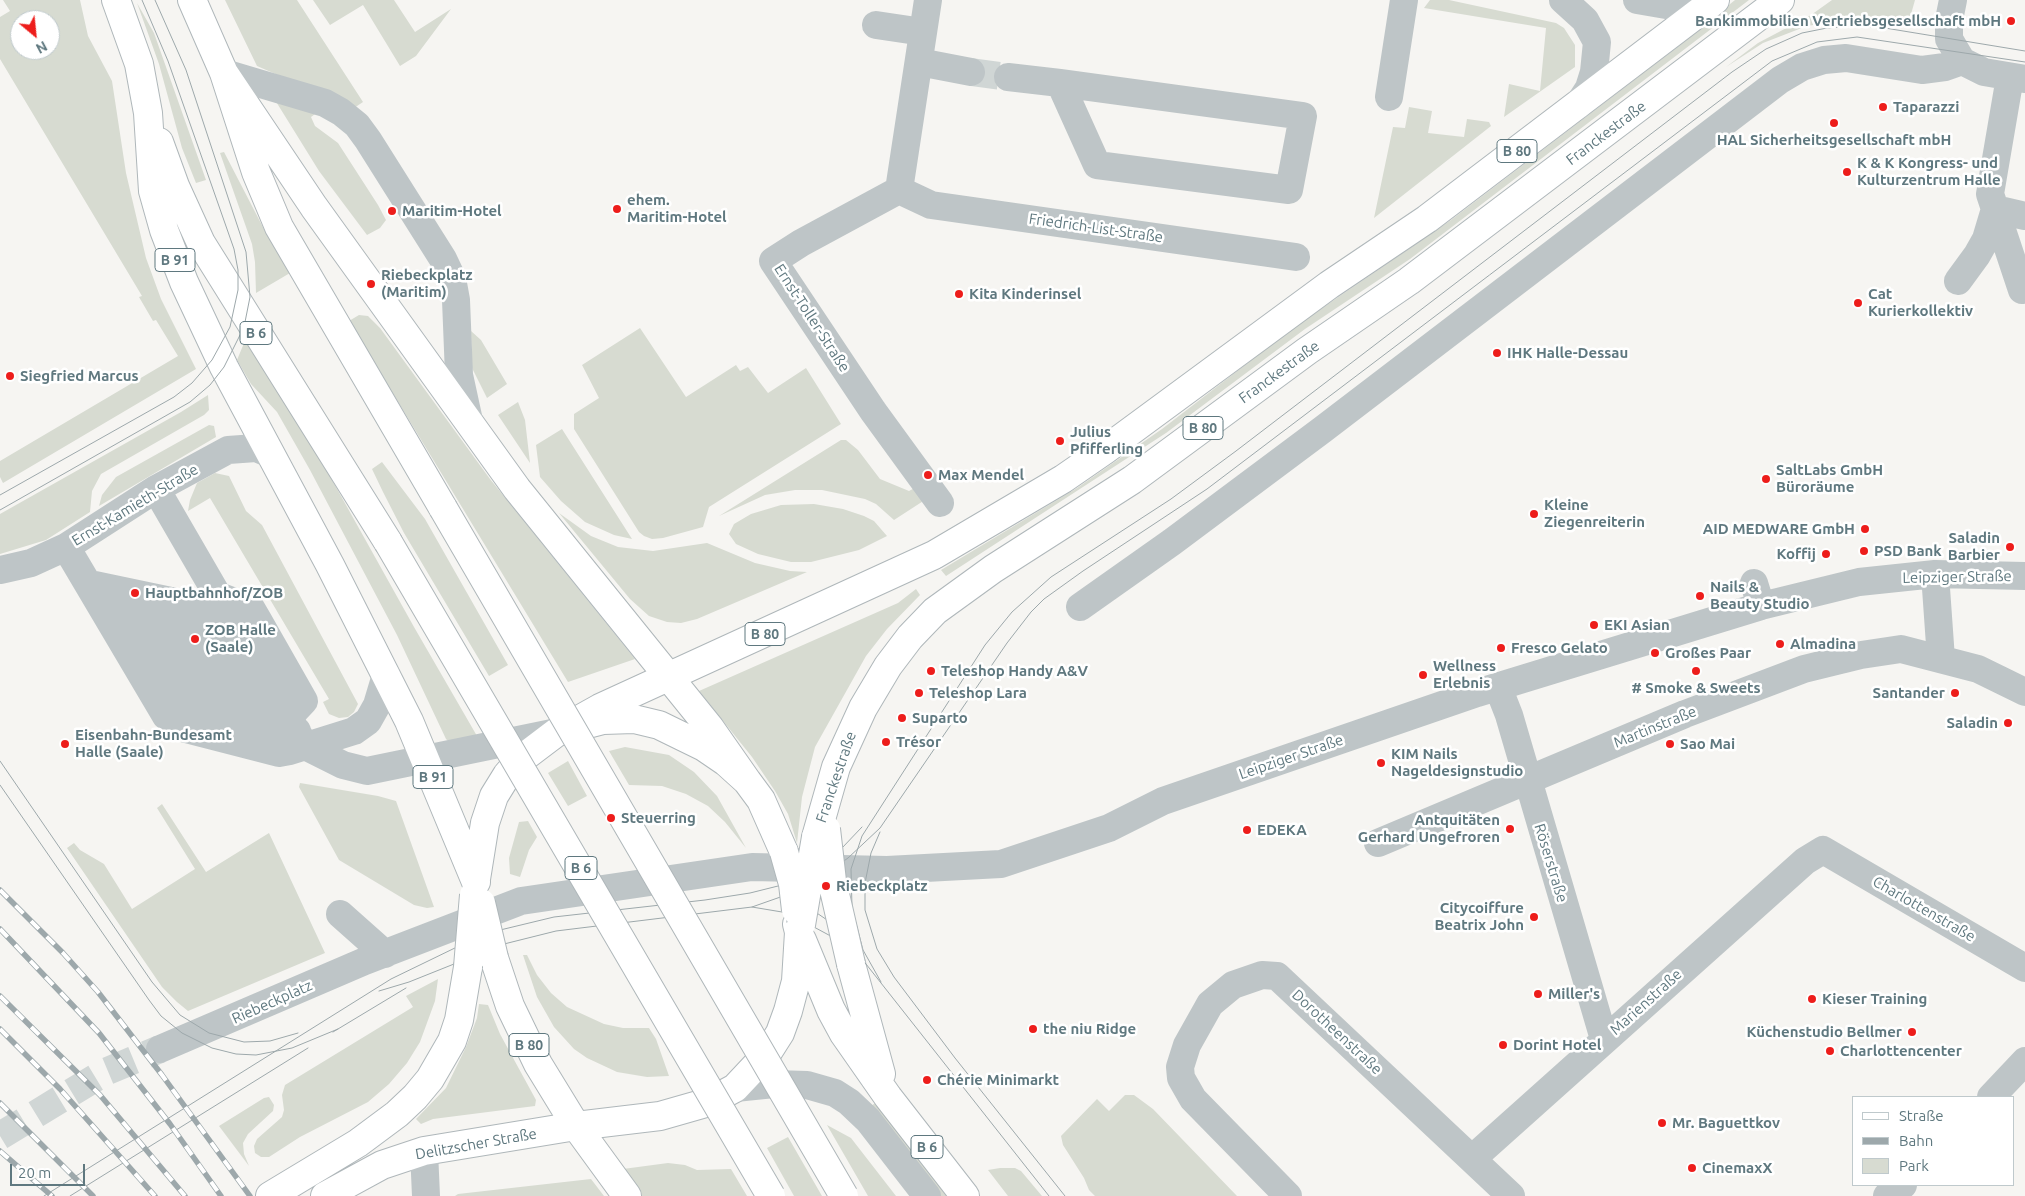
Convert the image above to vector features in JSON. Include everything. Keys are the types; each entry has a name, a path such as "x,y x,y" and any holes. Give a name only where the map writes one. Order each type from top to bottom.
{"main road":[{"name":"B 6","path":"116,0 139,64 148,113 175,186 201,243 388,542 771,1196"},
{"path":"192,0 224,73 256,172 279,227 844,1196"},
{"name":"Franckestraße","path":"799,927 821,833 827,798 836,766 862,708 888,666 910,637 935,611 992,569 1132,480 1307,351 1409,281 1780,0"},
{"name":"B 80","path":"799,927 796,981 780,1033 766,1055 735,1088 709,1102 660,1116 576,1126 538,1064 507,998 476,890 484,823 494,796 507,775 520,760 557,732 600,708 934,555 1063,479 1329,285 1427,219 1708,5"},
{"name":"B 6","path":"224,73 314,207 517,489 564,550 670,677 710,728 747,782 768,814 784,852 793,884 799,927 831,1010 844,1034 888,1097 965,1196"},
{"name":"B 91","path":"148,113 153,191 164,230 184,282 217,353 386,675 425,759 476,890"},
{"name":"B 80","path":"557,732 604,720 634,719 659,725 704,747 747,782"},
{"name":"B 80","path":"821,833 851,964 888,1097"},
{"path":"270,1196 358,1143 396,1114 415,1097 430,1079 452,1041 461,1013 476,890"},
{"path":"576,1126 627,1196"},
{"name":"Delitzscher Straße","path":"325,1196 382,1165 424,1151 576,1126"}],"street":[{"path":"899,190 928,0"},
{"path":"1389,97 1409,35 1404,0"},
{"path":"1563,0 1585,20 1597,42 1594,72 1589,88 1578,105"},
{"path":"1637,0 1708,5"},
{"path":"1953,0 1949,20 1949,39 1962,61 1984,72 2017,78 1990,194 2022,290"},
{"path":"876,25 923,32"},
{"path":"1080,607 1172,542 1322,430 1780,80 1802,67 1824,60 1846,58 1922,70 1945,67 1962,61"},
{"path":"919,62 971,72"},
{"path":"224,73 325,103 341,112 356,125 368,140 443,259 452,278 456,300 459,375 469,421"},
{"path":"1008,77 1060,83 1303,116 1289,190 1097,165 1060,83"},
{"name":"Friedrich-List-Straße","path":"899,190 931,205 1296,257"},
{"name":"Ernst-Toller-Straße","path":"899,190 801,243 773,261 874,411 940,503"},
{"path":"1994,209 2025,216"},
{"path":"1958,281 1978,255 1986,239 1994,209"},
{"name":"Ernst-Kamieth-Straße","path":"0,570 31,562 66,547 156,489 228,450 256,448 270,454"},
{"path":"156,489 293,724 343,765 367,771 557,732"},
{"path":"66,547 90,584 166,716 178,727 279,753 304,701 251,608 90,584"},
{"name":"Leipziger Straße","path":"1110,828 1163,801 1482,684 1757,594 1859,570 2025,576"},
{"path":"1935,574 1941,659"},
{"path":"106,612 244,640"},
{"path":"122,640 262,671"},
{"name":"Martinstraße","path":"1378,843 1685,714 1804,669 1861,654 1902,649 1978,669 2025,692"},
{"path":"139,669 293,724 354,731 368,721 378,705 386,675"},
{"name":"Röserstraße","path":"1482,684 1527,780 1604,1039"},
{"name":"Riebeckplatz","path":"160,1049 385,954 521,902 752,867 880,870 1001,864 1110,828"},
{"name":"Marienstraße","path":"1472,1158 1805,861 1823,850"},
{"name":"Charlottenstraße","path":"1823,850 2025,968"},
{"path":"340,914 385,954"},
{"name":"Dorotheenstraße","path":"1288,1196 1193,1099 1181,1078 1180,1067 1186,1045 1210,1004 1233,984 1262,975 1277,976 1511,1196"},
{"path":"1992,1096 2025,1061"},
{"path":"735,1088 774,1084 807,1085 835,1093 849,1102 868,1120 927,1196"},
{"path":"424,1151 426,1196"},
{"path":"1887,1196 1902,1186"}],"green space":[{"path":"3,0 80,0 88,36 112,81 126,173 146,258 161,299 196,369 3,483 0,477 0,461 178,356 156,320 153,321 139,297 142,296 0,59 0,17 10,11"},
{"path":"225,0 297,0 363,102 354,108 257,66"},
{"path":"313,0 394,0 415,32 451,9 416,56 400,66 363,5 330,25"},
{"path":"1430,0 1449,0 1556,23 1564,28 1575,45 1575,67 1504,117 1509,84 1540,91 1546,28 1424,8"},
{"path":"1735,0 1749,0 1410,259 1305,329 1166,433 946,576 941,570 1077,488 1162,429 1293,328 1451,220 1676,48"},
{"path":"1832,0 1915,0 1908,25 1863,21 1832,22 1807,26 1763,43 1726,67 1758,43 1811,15"},
{"path":"137,3 154,33 206,180 196,183 182,148 159,64"},
{"path":"275,100 318,112 311,117 315,126 338,143 378,205 386,220 380,228 367,235 319,171"},
{"path":"1409,107 1432,111 1428,133 1464,137 1467,119 1489,122 1491,126 1374,218 1393,127 1405,128"},
{"path":"224,152 266,233 290,273 256,293 255,262 252,244 220,153"},
{"path":"359,315 368,316 380,328 490,479 635,659 568,682 349,321"},
{"path":"640,328 686,397 736,365 740,371 748,367 768,393 806,368 841,424 709,507 703,527 663,538 652,539 644,536 639,532 574,429 574,414 599,398 582,365"},
{"path":"249,331 477,736 449,742 446,739 397,635 310,470 277,412 251,384 237,360"},
{"path":"471,331 481,340 507,384 487,398 472,368"},
{"path":"208,395 209,410 204,415 101,474 92,491 90,512 46,540 0,554 0,514"},
{"path":"518,402 525,420 530,463 498,415"},
{"path":"209,425 214,426 216,437 99,506 102,495 116,477"},
{"path":"562,429 632,539 614,535 585,522 561,501 540,477 536,445"},
{"path":"841,440 846,440 858,450 880,479 909,491 922,484 931,496 894,520 876,504 865,499 822,490 795,490 765,495 719,516"},
{"path":"382,462 425,519 508,665 489,676 404,533 383,492 372,469"},
{"path":"215,473 229,476 246,511 262,525 358,704 354,712 348,717 339,718 329,714 323,702 329,699 210,498 188,511 197,483"},
{"path":"814,504 843,509 864,516 874,521 887,536 859,550 811,562 791,562 758,554 736,544 729,534 734,524 751,514 781,505"},
{"path":"559,513 591,536 618,547 653,551 707,543 755,563 790,571 807,572 697,619 681,623 667,622 649,616 630,599"},
{"path":"916,589 920,595 887,629 866,656 815,747 802,797 797,843 788,814 775,791 752,757 699,691 898,603"},
{"path":"625,747 669,755 694,772 717,796 746,848 725,822 708,806 686,794 662,786 629,785 609,751"},
{"path":"568,761 587,796 568,806 548,773"},
{"path":"300,783 378,796 396,801 434,907 427,908 414,905 339,860 299,787"},
{"path":"162,804 206,872 269,833 325,953 188,1011 177,1002 162,987 67,848 74,843 80,850 104,864 132,909 195,869 157,808"},
{"path":"528,821 537,837 529,850 520,877 510,874 509,858 519,822"},
{"path":"523,955 527,955 537,975 551,993 567,1007 604,1024 623,1028 649,1028 656,1039 669,1076 647,1077 617,1072 587,1058 574,1049 554,1027 537,997"},
{"path":"438,979 435,1001 420,1042 407,1063 389,1084 368,1102 300,1137 269,1157 261,1157 255,1153 254,1146 257,1139 282,1117 284,1110 282,1095 285,1085 413,1007 406,996"},
{"path":"479,1004 488,1005 500,1034 536,1100 535,1106 433,1119 421,1124 416,1119 446,1088 466,1047 477,1018"},
{"path":"1125,1095 1134,1095 1153,1109 1237,1196 1095,1196 1089,1190 1084,1178 1063,1145 1061,1136 1097,1099 1109,1111"},
{"path":"269,1097 274,1105 273,1111 248,1134 243,1143 244,1154 249,1166 219,1126 264,1098"},
{"path":"875,1103 948,1196 937,1196 869,1108"},
{"path":"827,1125 851,1138 896,1196 868,1196"},
{"path":"788,1137 822,1196 794,1196 767,1148"},
{"path":"668,1163 685,1165 697,1170 731,1169 747,1196 642,1196 623,1169"},
{"path":"1015,1168 1021,1171 1042,1196 1008,1196 988,1170"},
{"path":"591,1179 604,1196 455,1196 458,1194"}],"tunnel":[{"path":"971,72 1008,77"},
{"path":"0,1136 105,1072 160,1049"}],"tram line":[{"path":"0,495 174,397 192,383 212,360 230,327 238,290 238,270 234,249 168,61 142,0"},
{"path":"0,510 190,402 210,385 224,367 244,327 250,297 246,252 186,70 155,0"},
{"path":"881,982 863,950 852,908 851,869 862,836 985,645 1012,612 1051,577 1171,499 1732,72 1766,49 1802,33 1827,28 1854,26 1885,28 2025,51"},
{"path":"752,907 806,888 848,858 880,828 1007,643 1031,612 1044,599 1207,489 1772,61 1817,42 1857,37 2025,62"},
{"path":"0,761 152,982 180,1015 209,1033 244,1042 270,1041 298,1033"},
{"path":"0,785 149,1000 161,1016 182,1033 212,1048 236,1054 256,1055 292,1048 338,1029"},
{"path":"44,1196 391,979 459,946 496,931 554,917 705,900 750,893 778,886 802,875 842,848 862,827"},
{"path":"880,832 871,853 865,883 865,910 877,949 894,977 955,1058 1065,1196"},
{"path":"781,897 805,905 861,943"},
{"path":"379,991 409,982 504,944 556,931 752,907 788,913 838,940 866,964 1049,1196"},
{"path":"333,1032 406,988"},
{"path":"70,1196 308,1048"}],"railway":[{"path":"0,890 63,953 98,992 162,1075 250,1196"},
{"path":"0,929 99,1033 170,1124 221,1196"},
{"path":"0,996 100,1095 185,1196"},
{"path":"0,1029 60,1089 155,1196"},
{"path":"0,1103 93,1196"},
{"path":"0,1151 52,1196"}],"place":[{"name":"Bankimmobilien Vertriebsgesellschaft mbH","path":"2011,21"},
{"name":"Taparazzi","path":"1883,107"},
{"name":"HAL Sicherheitsgesellschaft mbH","path":"1834,123"},
{"name":"K & K Kongress- und Kulturzentrum Halle","path":"1847,172"},
{"name":"ehem. Maritim-Hotel","path":"617,209"},
{"name":"Maritim-Hotel","path":"392,211"},
{"name":"Riebeckplatz (Maritim)","path":"371,284"},
{"name":"Kita Kinderinsel","path":"959,294"},
{"name":"Cat Kurierkollektiv","path":"1858,303"},
{"name":"IHK Halle-Dessau","path":"1497,353"},
{"name":"Siegfried Marcus","path":"10,376"},
{"name":"Julius Pfifferling","path":"1060,441"},
{"name":"Max Mendel","path":"928,475"},
{"name":"SaltLabs GmbH Büroräume","path":"1766,479"},
{"name":"Kleine Ziegenreiterin","path":"1534,514"},
{"name":"AID MEDWARE GmbH","path":"1865,529"},
{"name":"Saladin Barbier","path":"2010,547"},
{"name":"PSD Bank","path":"1864,551"},
{"name":"Koffij","path":"1826,554"},
{"name":"Hauptbahnhof/ZOB","path":"135,593"},
{"name":"Nails & Beauty Studio","path":"1700,596"},
{"name":"EKI Asian","path":"1594,625"},
{"name":"ZOB Halle (Saale)","path":"195,639"},
{"name":"Almadina","path":"1780,644"},
{"name":"Fresco Gelato","path":"1501,648"},
{"name":"Großes Paar","path":"1655,653"},
{"name":"Teleshop Handy A&V","path":"931,671"},
{"name":"# Smoke & Sweets","path":"1696,671"},
{"name":"Wellness Erlebnis","path":"1423,675"},
{"name":"Teleshop Lara","path":"919,693"},
{"name":"Santander","path":"1955,693"},
{"name":"Suparto","path":"902,718"},
{"name":"Saladin","path":"2008,723"},
{"name":"Trésor","path":"886,742"},
{"name":"Eisenbahn-Bundesamt Halle (Saale)","path":"65,744"},
{"name":"Sao Mai","path":"1670,744"},
{"name":"KIM Nails Nageldesignstudio","path":"1381,763"},
{"name":"Steuerring","path":"611,818"},
{"name":"Antquitäten Gerhard Ungefroren","path":"1510,829"},
{"name":"EDEKA","path":"1247,830"},
{"name":"Riebeckplatz","path":"826,886"},
{"name":"Citycoiffure Beatrix John","path":"1534,917"},
{"name":"Miller's","path":"1538,994"},
{"name":"Kieser Training","path":"1812,999"},
{"name":"the niu Ridge","path":"1033,1029"},
{"name":"Küchenstudio Bellmer","path":"1912,1032"},
{"name":"Dorint Hotel","path":"1503,1045"},
{"name":"Charlottencenter","path":"1830,1051"},
{"name":"Chérie Minimarkt","path":"927,1080"},
{"name":"Mr. Baguettkov","path":"1662,1123"},
{"name":"CinemaxX","path":"1692,1168"}]}
